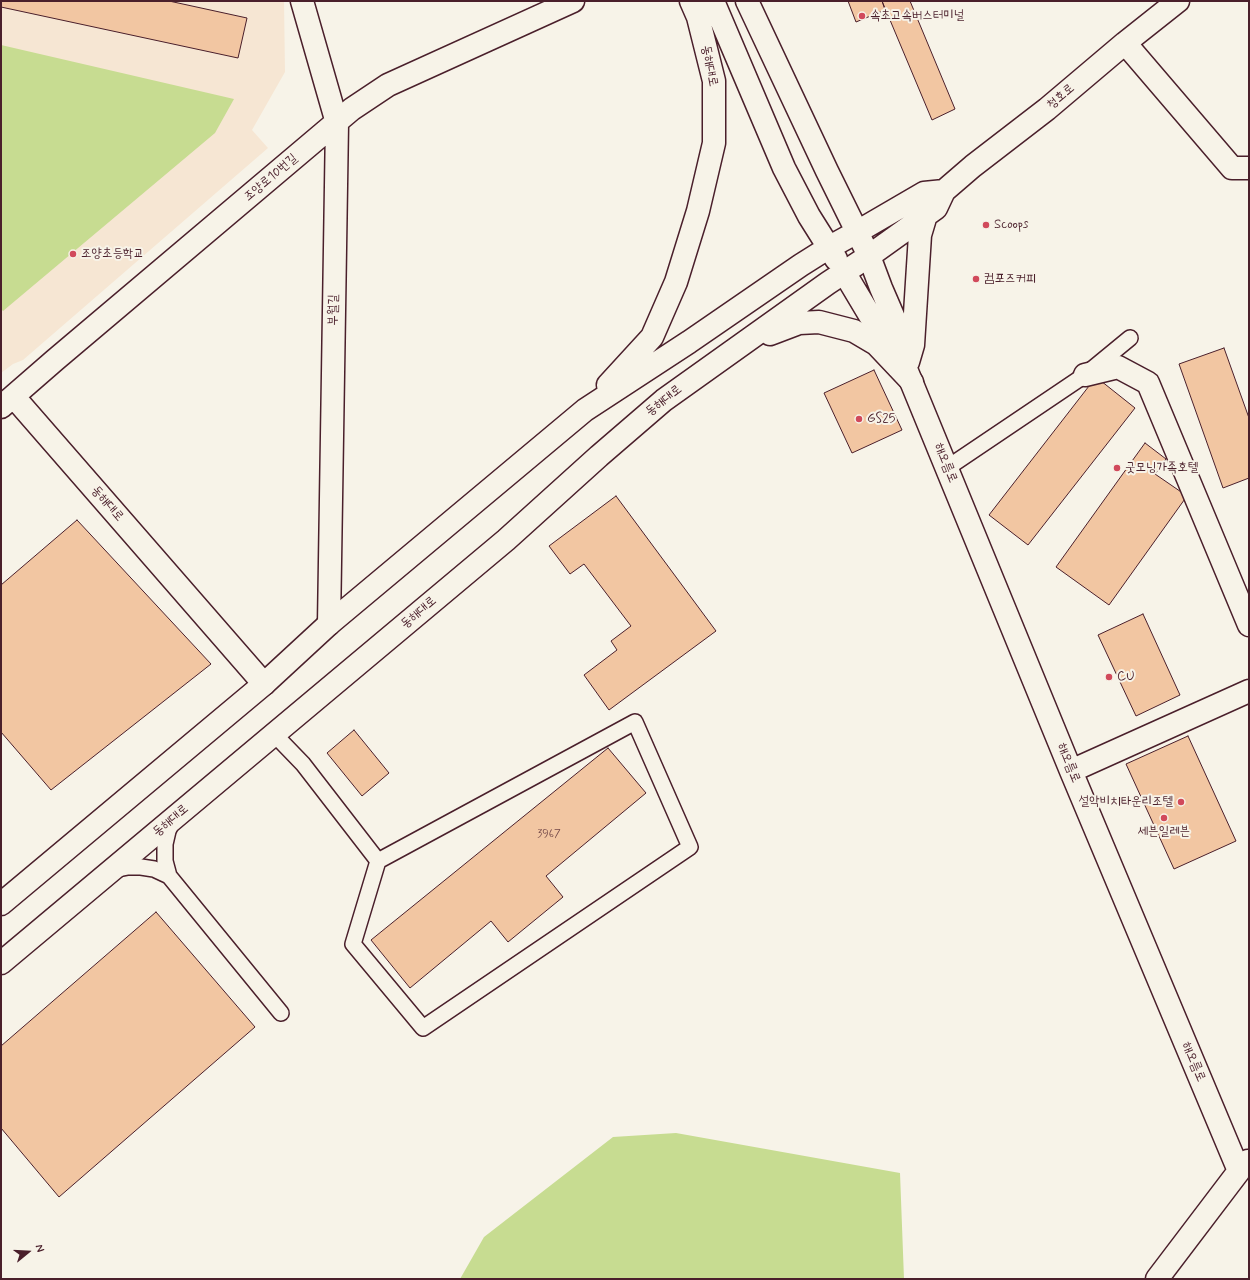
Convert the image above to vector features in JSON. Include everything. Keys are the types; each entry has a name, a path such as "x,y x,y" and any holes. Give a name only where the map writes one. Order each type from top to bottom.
{"street":[{"name":"부월길","path":"302,1 336,123 329,624"},
{"name":"조양로10번길","path":"7,402 352,109 388,85 573,1"},
{"name":"동해대로","path":"585,410 652,338 676,282 698,212 714,143 714,81 698,17 691,1"},
{"name":"동해대로","path":"713,1 784,168 809,216 844,272"},
{"path":"747,1 827,171 869,256"},
{"name":"청호로","path":"869,256 916,224 936,208 944,191 973,166 1047,109 1125,43 1178,1"},
{"path":"1125,43 1232,168 1249,168"},
{"path":"857,232 924,193 944,191"},
{"path":"737,347 799,322 819,322 854,331 876,344 906,368 913,345 920,235 926,215"},
{"name":"동해대로","path":"1,904 264,684 329,624 585,410 689,342 801,265 857,232"},
{"name":"동해대로","path":"1,963 506,540 598,456 664,400 737,347 869,256"},
{"name":"해오름로","path":"869,256 897,325 906,368 1071,771 1246,1165"},
{"name":"해오름로","path":"844,272 881,334 906,368"},
{"path":"1085,375 1118,367 1148,383 1249,625"},
{"name":"동해대로","path":"7,402 264,684"},
{"path":"1071,771 1249,691"},
{"path":"1157,1279 1246,1165"}],"lane":[{"path":"947,468 1085,375 1130,338"},
{"path":"635,722 690,847 423,1028 353,944 378,861 635,722"},
{"path":"274,734 303,764 378,861"},
{"path":"175,818 168,831 165,844 165,861 169,876 281,1013"},
{"path":"112,870 128,867 141,867 154,869 169,876"}],"shaded area":[{"name":"조양초등학교","path":"1,1 284,1 285,72 252,130 268,148 23,360 13,364 1,373"}],"green space":[{"path":"1,45 234,99 215,133 3,311 1,309"},
{"path":"676,1133 900,1173 904,1279 460,1279 484,1237 613,1137"}],"building":[{"path":"1,1 169,1 247,18 238,58 1,7"},
{"name":"속초고속버스터미널","path":"848,1 882,1 885,10 856,22"},
{"path":"882,1 910,1 955,109 932,120"},
{"path":"1224,348 1249,418 1249,478 1223,488 1179,364"},
{"path":"874,370 902,430 852,453 824,393"},
{"path":"1096,377 1135,408 1028,545 989,515"},
{"path":"1145,443 1166,459 1155,474 1187,496 1109,605 1056,567"},
{"path":"616,496 716,631 609,710 584,675 617,650 611,641 631,626 584,564 570,574 549,546"},
{"path":"77,520 211,664 51,790 1,732 1,585"},
{"path":"1143,614 1180,695 1136,716 1098,635"},
{"path":"354,730 389,773 362,796 327,753"},
{"name":"설악비치타운리조텔","path":"1188,736 1236,841 1174,869 1126,764"},
{"path":"608,748 646,793 546,876 563,897 508,942 491,921 410,988 371,940"},
{"path":"156,912 255,1027 59,1197 1,1128 1,1046"}],"place":[{"name":"속초고속버스터미널","path":"862,16"},
{"name":"Scoops","path":"986,225"},
{"name":"조양초등학교","path":"73,254"},
{"name":"컴포즈커피","path":"976,279"},
{"name":"GS25","path":"859,419"},
{"name":"굿모닝가족호텔","path":"1117,468"},
{"name":"CU","path":"1109,677"},
{"name":"설악비치타운리조텔","path":"1181,802"},
{"name":"세븐일레븐","path":"1164,818"}]}
